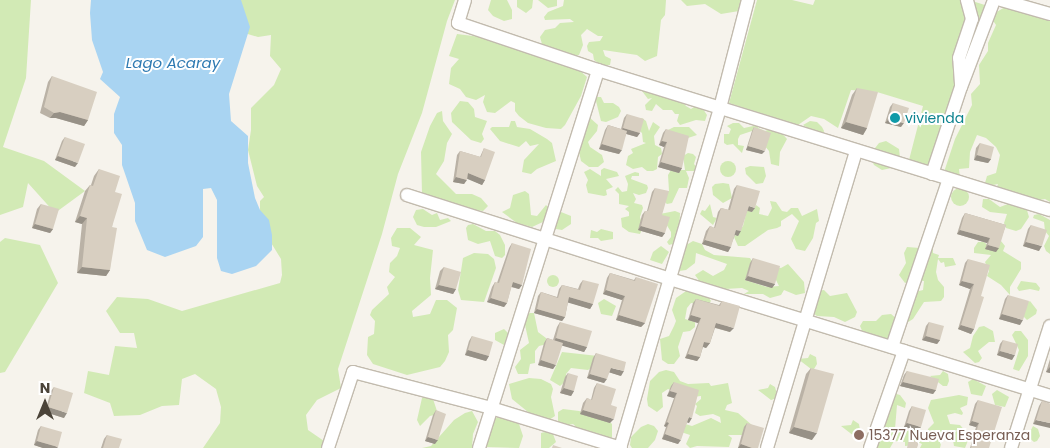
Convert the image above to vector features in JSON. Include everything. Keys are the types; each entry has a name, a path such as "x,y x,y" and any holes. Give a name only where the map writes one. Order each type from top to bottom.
{"street":[{"path":"465,0 458,22 598,70 1050,210"},
{"path":"328,448 353,372 491,408 620,448 720,108 748,0"},
{"path":"961,87 959,58 972,19 971,9 966,0"},
{"path":"932,174 961,87 1001,0 1050,14"},
{"path":"479,448 598,70"},
{"path":"767,448 856,151"},
{"path":"870,448 949,179"},
{"path":"407,195 670,279 1050,396"},
{"path":"1011,448 1050,326"}],"green space":[{"path":"0,0 31,0 26,78 3,147 44,161 85,191 55,213 28,183 23,207 0,215"},
{"path":"228,0 455,0 447,21 422,113 398,174 382,234 338,369 341,388 317,400 306,415 308,430 324,441 322,448 203,448 220,423 221,407 216,389 195,374 182,379 179,405 162,406 140,415 114,416 110,403 84,393 88,371 109,375 115,346 137,348 134,333 120,333 106,311 117,297 148,299 182,311 280,283 282,275 281,259 265,233 260,218 260,201 264,197 257,186 248,150 251,130 251,108 274,85 281,69 270,56 271,35 258,37 241,32"},
{"path":"491,0 507,0 512,10 512,19 504,21 493,16 488,10"},
{"path":"517,0 533,0 532,8 526,13 517,7"},
{"path":"538,0 557,0 557,6 548,8"},
{"path":"564,0 666,0 665,15 661,20 657,56 645,61 637,55 603,50 605,56 611,59 610,65 601,65 594,60 593,54 588,51 587,46 589,42 600,41 603,36 598,36 587,29 581,35 583,45 579,55 574,56 542,44 540,37 545,30 555,28 560,23 574,22 570,19 545,20 544,17 548,12 563,6"},
{"path":"681,0 742,0 739,11 721,14 705,4 687,6"},
{"path":"757,0 792,0 813,5 815,0 969,0 988,6 928,167 909,160 923,106 877,92 851,90 838,128 824,119 811,116 798,125 729,103"},
{"path":"1010,4 1050,18 1050,202 1045,199 1034,201 996,189 998,184 985,183 987,176 996,173 1000,155 996,147 986,138 977,135 970,152 969,168 959,169 960,178 944,172 955,139 972,105 971,94 980,84 979,65 988,51 988,43 996,25 990,16"},
{"path":"457,34 481,37 578,69 587,77 581,96 565,125 561,129 546,128 528,123 515,111 515,103 511,101 495,113 487,112 483,102 485,95 476,100 466,97 460,89 449,84 451,68 459,59 449,56"},
{"path":"645,80 666,83 686,106 691,109 697,105 703,109 707,115 705,121 696,120 680,125 677,121 679,114 675,114 672,110 663,110 656,104 652,111 646,110 645,105 652,98 648,99 642,91"},
{"path":"595,97 601,97 604,103 613,103 619,107 621,111 618,117 606,122 601,121"},
{"path":"460,101 468,102 474,109 475,117 487,121 482,134 484,139 481,143 471,140 452,122 451,113"},
{"path":"442,111 443,121 452,134 447,143 444,161 436,174 456,194 472,194 481,198 488,206 483,211 467,209 422,194 421,152 430,126 437,113"},
{"path":"589,117 598,125 597,131 588,142 590,147 602,155 604,162 598,167 589,167 581,161 579,152 570,143 572,131"},
{"path":"642,118 646,121 649,131 653,122 660,127 654,136 655,145 661,148 662,154 658,157 657,169 653,171 647,171 642,167 633,169 626,165 628,156 633,153 631,149 646,143 643,142 642,133 636,128 636,120"},
{"path":"511,121 515,121 517,127 530,129 552,143 556,161 537,169 531,174 522,172 524,160 539,144 530,146 526,141 519,147 500,141 490,129 492,127 509,127"},
{"path":"810,121 817,122 822,127 824,131 822,137 803,125"},
{"path":"739,123 744,128 758,125 758,128 765,131 773,128 778,129 787,139 780,152 779,166 771,164 769,151 752,131 740,135 738,139 738,145 744,146 742,153 733,144 727,145 724,143 724,134 729,134 731,129 727,126"},
{"path":"674,127 689,127 697,135 688,138 668,130"},
{"path":"886,141 899,149 901,166 882,170 874,165 871,159 872,152 879,143"},
{"path":"688,153 696,157 694,164 697,168 695,171 686,171 689,178 687,188 679,188 672,203 667,204 662,200 662,193 669,191 668,175 671,170 685,170 683,156"},
{"path":"728,161 736,169 728,177 720,169"},
{"path":"750,166 764,167 766,176 763,183 756,184 746,174 745,168"},
{"path":"604,168 617,172 619,176 606,179 613,187 606,190 607,195 604,196 588,193 586,185 588,180 584,172 590,169 601,176 601,170"},
{"path":"635,172 639,173 639,176 632,176 631,179 647,185 648,188 646,193 639,195 633,193 636,199 634,203 642,205 643,208 640,217 643,227 640,234 629,232 622,227 621,218 629,216 629,212 625,209 629,206 619,204 619,194 615,190 618,187 622,192 627,191 628,184 625,176"},
{"path":"715,184 729,184 732,198 723,203 713,195 712,187"},
{"path":"960,188 966,191 969,197 966,203 960,206 954,203 951,197 954,191"},
{"path":"525,191 529,194 531,215 537,216 546,205 550,209 545,221 532,227 517,223 502,212 510,208 513,195"},
{"path":"983,199 989,199 1000,207 1013,202 1026,207 1029,217 1021,229 1016,231 1006,228 1004,223 1007,214 990,212 982,207"},
{"path":"770,201 776,202 782,211 787,212 791,208 798,208 802,216 817,209 819,221 816,223 813,238 805,251 796,249 791,239 799,221 792,214 781,221 781,226 768,230 745,246 738,246 734,237 743,226 747,210 752,212 756,205 760,208 759,214 768,216 772,208"},
{"path":"710,204 713,217 717,218 713,225 700,214"},
{"path":"423,209 432,215 437,213 440,220 448,218 451,221 436,227 417,225 413,217 416,210"},
{"path":"675,211 680,213 679,237 676,243 669,245 667,242 671,237 671,232 660,214"},
{"path":"561,212 571,216 571,224 562,230 556,229 555,224 557,216"},
{"path":"1039,214 1050,220 1050,254 1044,246 1049,236 1045,231 1044,222 1033,218 1034,215"},
{"path":"473,224 486,231 495,231 500,235 505,245 505,255 502,258 495,256 490,241 478,244 468,240 466,228 468,225"},
{"path":"397,228 410,228 421,237 414,245 433,250 430,278 431,295 412,311 413,317 430,314 436,300 447,300 457,308 453,330 448,335 449,352 445,361 440,367 407,375 373,364 367,355 368,337 374,334 375,321 370,315 372,310 389,294 387,287 395,277 389,272 390,263 397,256 400,248 392,246 391,238"},
{"path":"601,229 613,232 613,239 601,241 598,238 590,238 591,230 597,232"},
{"path":"5,238 40,245 58,283 5,372 0,373 0,242"},
{"path":"693,241 702,244 705,250 714,255 750,258 753,263 745,280 767,287 779,286 776,280 776,267 781,268 788,264 804,282 805,293 796,295 784,290 781,295 770,298 763,294 744,294 749,291 742,288 725,289 700,282 695,275 703,270 713,276 724,270 727,264 696,253 695,263 686,270 679,271 676,268 683,247"},
{"path":"997,241 1001,241 1005,246 1003,251 1021,262 1021,269 1010,287 1010,295 1001,285 987,276 989,271 985,262 991,255 974,253 974,248 978,242 984,242 991,248"},
{"path":"661,246 669,252 662,264 650,260 653,252"},
{"path":"907,247 933,249 933,253 939,255 938,258 953,258 956,265 945,267 944,262 941,263 938,259 936,272 938,280 944,287 944,297 941,301 924,302 913,319 905,324 915,292 923,290 924,281 913,280 905,283 899,275 906,263 904,253"},
{"path":"474,253 488,254 494,259 496,268 484,302 461,300 458,290 463,258"},
{"path":"553,275 559,281 553,287 547,281"},
{"path":"1021,281 1036,283 1040,288 1039,291 1030,289 1019,291 1017,288"},
{"path":"689,289 709,298 711,301 708,305 691,303 687,308 685,319 695,322 695,327 690,331 683,332 678,347 680,356 674,364 668,364 662,360 660,339 669,336 676,321 672,310 676,298"},
{"path":"824,290 830,296 847,293 857,312 855,317 845,322 834,317 817,316 808,309 816,291"},
{"path":"604,299 616,306 612,316 601,314 598,303"},
{"path":"1030,301 1037,310 1036,314 1027,320 1019,312 1021,307"},
{"path":"534,313 538,332 546,338 547,344 539,346 535,351 535,363 530,364 528,374 518,374 515,367 521,359 520,350 529,343 523,316"},
{"path":"891,314 897,319 890,339 864,335 860,326 863,321 876,321 882,315"},
{"path":"984,326 993,331 995,342 989,342 978,351 982,358 979,362 975,363 963,352 970,348 973,336 979,327"},
{"path":"504,329 508,333 504,345 495,340 495,333"},
{"path":"1015,331 1021,331 1028,340 1028,356 1019,371 1013,369 1019,350 1012,335"},
{"path":"562,352 598,356 598,363 588,370 571,368 566,374 567,380 560,386 550,380"},
{"path":"810,354 816,357 817,364 814,369 811,369 798,359 808,358"},
{"path":"666,370 674,372 680,381 688,384 709,383 711,386 728,383 732,403 727,405 725,410 738,413 753,426 744,435 728,435 732,438 729,447 697,446 690,448 686,444 690,435 681,432 685,424 692,426 711,418 721,423 720,417 713,414 700,416 695,413 697,406 695,404 701,399 701,396 692,397 668,389 662,393 663,407 657,412 648,406 647,399 650,381 659,372"},
{"path":"943,371 948,374 949,381 947,386 943,386 930,376 940,375"},
{"path":"529,378 541,379 551,384 553,389 551,397 555,416 549,420 533,416 512,399 509,384"},
{"path":"973,379 986,386 982,396 971,394 968,382"},
{"path":"770,384 775,387 777,394 771,400 758,390 768,388"},
{"path":"997,390 1009,397 1005,407 995,405 992,394"},
{"path":"893,393 900,395 906,403 905,408 897,405 895,429 904,432 914,429 923,440 927,438 928,429 934,423 928,408 931,400 959,395 968,397 967,405 960,408 963,413 962,415 955,413 947,415 950,424 960,425 967,433 958,430 950,432 942,440 940,448 920,448 922,444 918,442 916,445 905,446 905,442 894,441 890,448 872,448"},
{"path":"432,396 438,414 430,416 420,426 417,420 422,398"},
{"path":"563,409 579,411 607,419 612,424 612,437 609,440 585,435 573,424 564,426 558,422 558,412"},
{"path":"472,411 478,422 473,434 472,448 422,448 431,446 454,420"},
{"path":"502,416 514,419 519,424 523,436 519,448 486,447 484,441 495,418"},
{"path":"853,420 859,424 860,430 857,436 854,436 841,426 851,425"},
{"path":"648,424 654,426 658,431 655,440 648,448 632,448 630,445 631,437 641,427"},
{"path":"1033,426 1038,429 1040,436 1034,442 1021,431 1031,430"},
{"path":"549,431 553,434 556,442 549,448 541,448 541,433"},
{"path":"957,431 969,438 965,448 954,446 952,434"}],"water":[{"name":"Lago Acaray","path":"91,0 241,0 250,27 229,94 231,121 248,136 248,163 255,198 260,210 269,220 272,235 272,250 256,266 232,274 221,271 217,258 217,200 211,188 203,189 203,237 196,246 165,257 147,250 135,221 135,203 122,165 122,145 114,133 114,114 120,97 100,79 103,72 92,40"}],"building":[{"path":"52,76 97,92 88,120 60,112 54,113 44,107"},
{"path":"857,88 878,92 867,128 846,122"},
{"path":"893,103 909,108 904,123 889,119"},
{"path":"627,114 644,119 640,133 623,128"},
{"path":"608,125 627,131 622,150 602,144"},
{"path":"754,127 771,133 765,151 748,146"},
{"path":"666,129 689,136 682,168 661,162 667,142 662,141"},
{"path":"65,137 85,144 78,163 58,156"},
{"path":"980,143 994,147 991,159 977,155"},
{"path":"484,148 495,152 485,180 468,173 467,180 456,177 460,151 481,157"},
{"path":"99,169 120,176 115,192 122,194 112,227 117,228 110,270 82,267 87,218 80,216 90,185 93,186"},
{"path":"737,185 760,191 755,208 749,206 741,231 736,230 731,247 705,240 710,226 715,228 721,208 730,210"},
{"path":"655,188 669,191 662,215 670,217 665,233 641,226"},
{"path":"41,204 59,209 53,229 35,224"},
{"path":"965,213 1006,225 999,248 988,245 990,238 960,230"},
{"path":"1031,225 1047,230 1042,246 1026,242"},
{"path":"512,243 531,249 522,285 513,282 507,303 491,298 495,282 499,283"},
{"path":"753,258 780,266 775,284 748,276"},
{"path":"968,259 990,265 981,296 984,297 974,329 961,325 974,284 962,281"},
{"path":"444,267 461,272 456,289 439,285"},
{"path":"610,273 635,281 636,277 658,284 645,323 619,315 625,296 606,290"},
{"path":"583,280 599,284 593,304 569,297 565,317 537,309 541,292 558,298 562,285 580,290"},
{"path":"1008,295 1029,301 1023,320 1002,314"},
{"path":"696,299 720,306 722,301 740,306 734,328 716,323 710,343 704,342 700,357 688,354 701,318 691,315"},
{"path":"560,322 592,331 587,347 556,338"},
{"path":"929,322 944,326 940,340 926,336"},
{"path":"472,336 493,342 489,356 468,350"},
{"path":"547,338 563,343 556,365 541,360"},
{"path":"1003,340 1018,344 1015,355 1000,351"},
{"path":"596,353 626,362 624,371 611,368 607,379 590,374"},
{"path":"811,368 834,374 817,433 794,427"},
{"path":"907,371 939,379 936,390 903,382"},
{"path":"568,373 578,376 574,391 564,388"},
{"path":"674,382 699,390 692,418 689,417 681,440 665,434 677,393 670,391"},
{"path":"597,383 616,389 611,405 617,407 614,419 583,410 587,398 592,400"},
{"path":"54,387 73,393 67,413 48,407"},
{"path":"978,400 1002,407 989,448 971,448 979,423 972,421"},
{"path":"1042,401 1050,404 1050,423 1036,420"},
{"path":"912,406 926,410 921,427 907,423"},
{"path":"436,410 446,414 438,440 428,437"},
{"path":"747,423 764,428 758,448 741,444"},
{"path":"41,426 62,432 58,447 37,441"},
{"path":"107,435 122,439 119,448 103,448"},
{"path":"909,439 919,442 917,448 907,448"}],"place":[{"name":"vivienda","path":"895,118"},
{"name":"15377 Nueva Esperanza","path":"859,435"}]}
